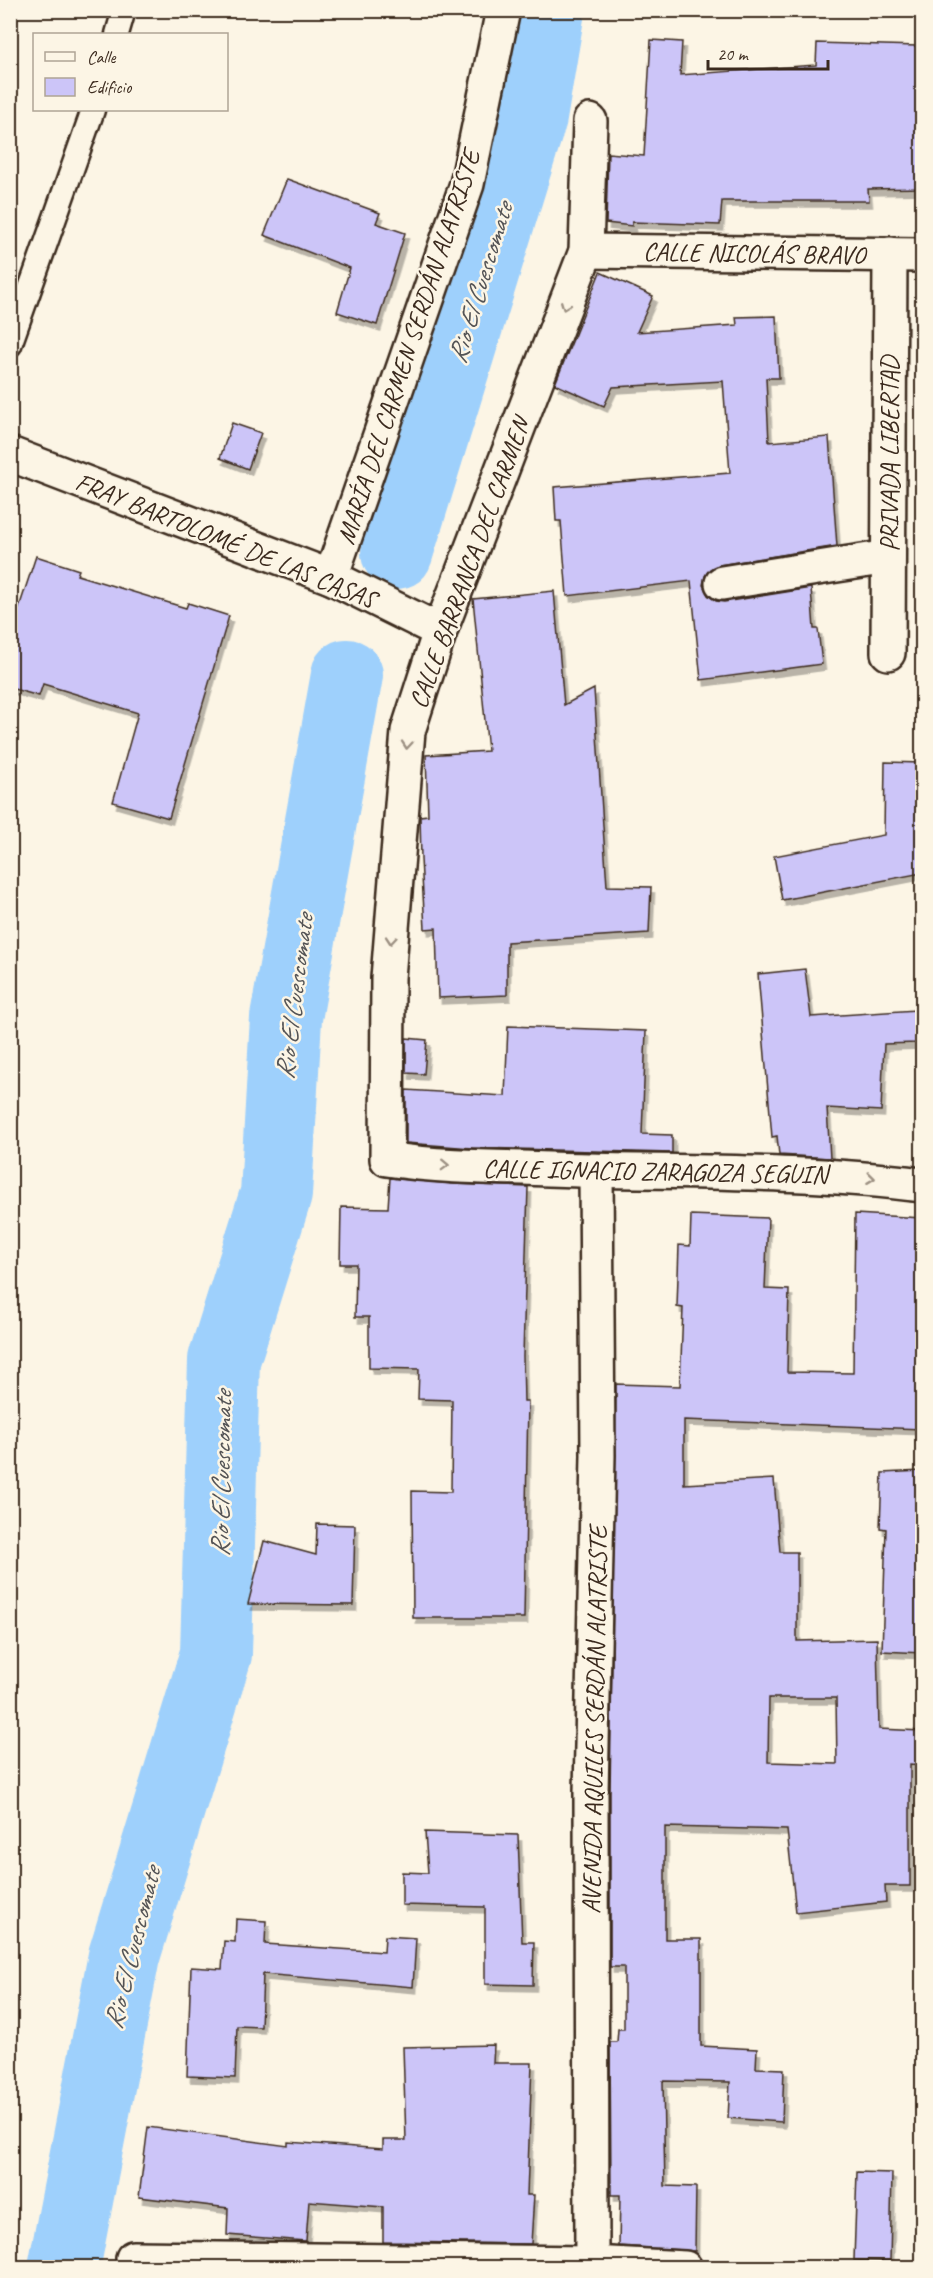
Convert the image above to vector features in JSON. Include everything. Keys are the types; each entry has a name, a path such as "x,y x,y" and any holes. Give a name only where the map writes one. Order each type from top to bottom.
{"street":[{"name":"MARÍA DEL CARMEN SERDÁN ALATRISTE","path":"343,583 467,184 503,10"},
{"name":"CALLE BARRANCA DEL CARMEN","path":"387,1159 388,978 408,731 428,626 586,251 590,121"},
{"name":"CALLE NICOLÁS BRAVO","path":"586,251 922,255"},
{"name":"PRIVADA LIBERTAD","path":"888,653 890,254"},
{"name":"FRAY BARTOLOMÉ DE LAS CASAS","path":"10,454 343,583 428,626"},
{"path":"722,583 888,557"},
{"name":"CALLE IGNACIO ZARAGOZA SEGUIN","path":"387,1159 420,1164 596,1172 853,1176 922,1185"},
{"name":"AVENIDA AQUILES SERDÁN ALATRISTE","path":"592,2265 591,1792 598,1455 596,1172"},
{"path":"133,2258 685,2268"}],"lane":[{"path":"117,33 124,10"},
{"path":"10,345 93,111"}],"building":[{"path":"651,40 682,42 680,75 816,65 817,43 917,46 918,65 922,65 922,188 868,189 869,201 722,201 720,225 632,222 632,226 606,223 608,153 644,156"},
{"path":"287,179 380,213 376,223 405,233 377,325 337,312 350,268 264,235"},
{"path":"600,272 653,296 637,332 737,325 736,317 776,316 779,378 766,378 769,442 829,437 837,546 719,565 710,569 703,585 708,595 716,601 724,602 811,588 814,629 818,629 822,664 701,680 691,581 567,596 561,521 556,521 554,487 730,473 723,381 613,387 604,406 555,384"},
{"path":"232,423 261,433 248,469 220,458"},
{"path":"36,556 79,570 77,575 186,608 188,603 229,616 169,818 113,802 138,713 43,684 39,696 10,688 10,635"},
{"path":"554,591 564,705 594,689 607,886 651,887 649,933 507,942 507,995 438,998 436,928 425,929 421,859 420,816 428,815 426,755 488,751 473,599"},
{"path":"885,762 922,763 922,873 782,900 774,856 884,835"},
{"path":"805,969 811,1017 916,1010 917,1043 884,1044 881,1111 827,1108 830,1158 779,1155 777,1136 772,1137 758,974"},
{"path":"508,1026 646,1031 642,1134 672,1135 672,1153 472,1148 406,1143 406,1090 505,1096"},
{"path":"406,1038 427,1040 424,1074 406,1073"},
{"path":"390,1178 453,1184 528,1187 523,1356 524,1401 528,1401 524,1618 413,1618 412,1491 451,1492 452,1400 418,1399 419,1369 369,1368 369,1317 355,1317 356,1264 340,1264 341,1207 388,1208"},
{"path":"855,1214 922,1218 922,1429 684,1420 684,1484 774,1479 780,1552 797,1552 797,1641 877,1639 879,1729 922,1731 922,1765 910,1764 910,1886 885,1886 886,1902 796,1912 787,1830 665,1827 665,1939 701,1939 701,2046 757,2049 756,2068 784,2069 782,2122 728,2118 730,2082 663,2081 665,2186 696,2187 695,2251 619,2246 620,2195 611,2195 610,2042 617,2042 618,2029 624,2029 624,1967 610,1967 616,1384 680,1386 683,1308 677,1307 679,1245 690,1246 691,1215 768,1218 765,1289 789,1290 787,1372 853,1373","holes":["769,1698 836,1698 837,1764 768,1762"]},
{"path":"922,1471 922,1653 882,1651 886,1529 880,1528 882,1473"},
{"path":"317,1524 355,1525 353,1605 248,1604 264,1541 316,1555"},
{"path":"425,1832 518,1835 522,1942 534,1942 533,1985 485,1984 485,1907 402,1905 402,1872 428,1873"},
{"path":"236,1919 266,1921 265,1944 384,1952 385,1936 416,1938 413,1987 263,1974 261,2027 237,2026 235,2078 187,2076 191,1967 222,1969 224,1941 235,1942"},
{"path":"494,2045 493,2063 532,2063 527,2195 534,2195 531,2244 383,2242 383,2207 309,2201 306,2241 227,2235 228,2208 139,2197 148,2127 288,2146 288,2142 383,2149 383,2140 406,2140 403,2047"},
{"path":"857,2172 892,2173 890,2261 854,2260"}],"waterway":[{"name":"Rio El Cuescomate","path":"397,553 531,117 549,10"},
{"name":"Rio El Cuescomate","path":"64,2268 124,1956 216,1654 224,1360 276,1194 286,1018 347,675"}]}
